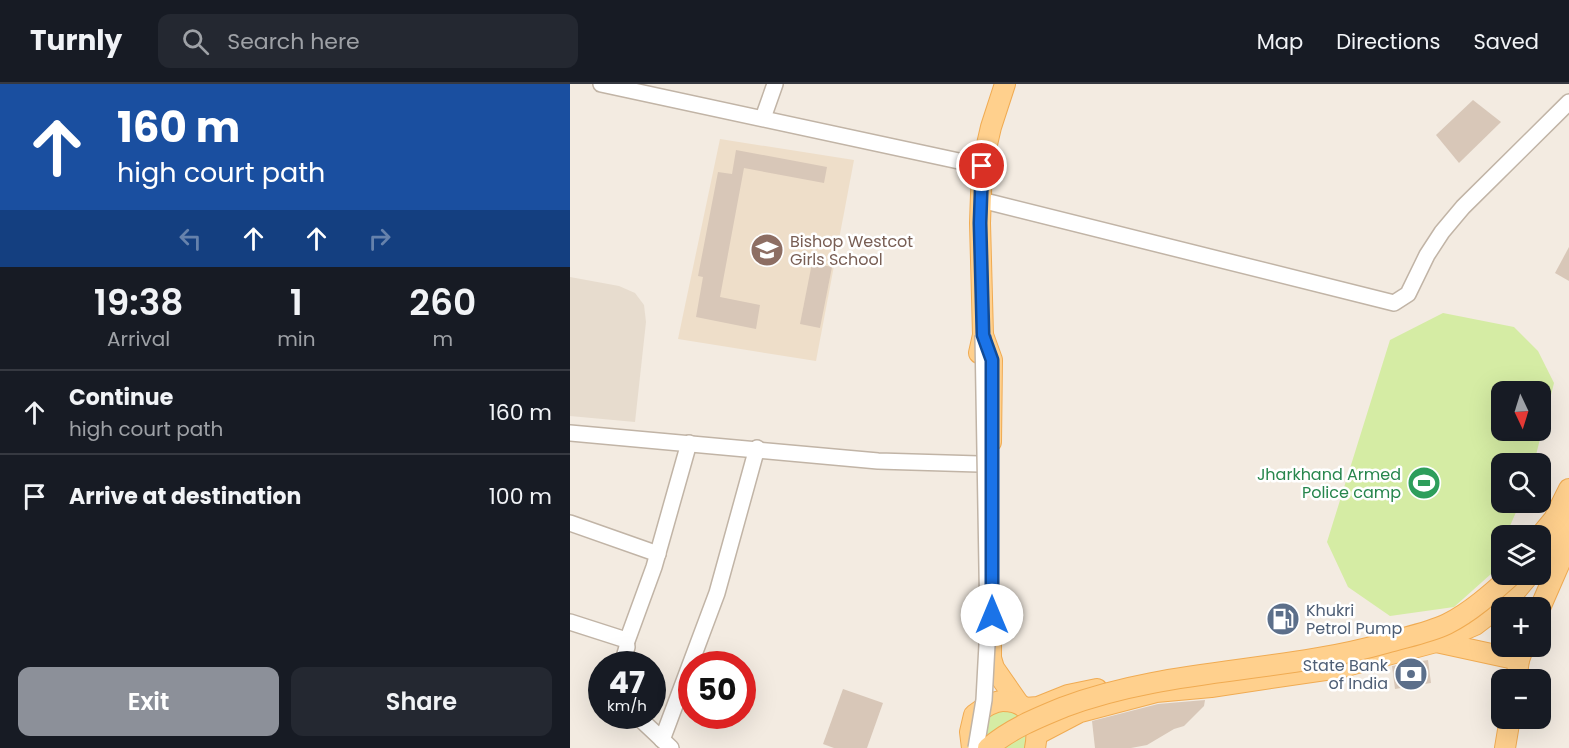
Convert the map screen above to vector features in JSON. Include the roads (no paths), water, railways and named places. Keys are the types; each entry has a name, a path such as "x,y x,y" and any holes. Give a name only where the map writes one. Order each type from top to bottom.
{"main road":[{"path":"973,731 983,620 977,361 983,335 982,166 1005,84"},
{"path":"983,335 992,360 991,658 994,668 1035,720 1037,741 1080,712 1156,692 1211,687 1340,668 1436,642 1475,626 1509,599 1521,585"},
{"path":"1549,525 1569,489"},
{"path":"1551,529 1569,501"},
{"path":"1551,544 1562,531 1569,517"},
{"path":"1545,597 1569,540 1566,534 1551,551"},
{"path":"973,731 987,705 1003,701 1038,707 1068,695 1112,686 1314,654 1368,642 1427,625 1461,611 1491,585"},
{"path":"988,748 1007,734 1036,718 1107,693 1350,653 1430,631 1463,614 1499,585"},
{"path":"1004,748 1039,726 1099,701 1183,685 1321,666 1432,638 1467,621 1514,585"},
{"path":"1436,642 1519,662"},
{"path":"1505,748 1508,729"}],"street":[{"path":"601,84 982,166"},
{"path":"763,118 775,84"},
{"path":"981,200 1394,303 1408,294 1427,255 1463,207 1569,102"},
{"path":"973,731 984,700 988,626 983,335"},
{"path":"570,433 757,448 878,461 979,464"},
{"path":"626,651 627,641 658,554 689,443"},
{"path":"651,729 667,744 717,593 757,448"},
{"path":"570,524 658,554"},
{"path":"570,622 627,641"}],"place":[{"name":"Bishop Westcot Girls School","path":"767,250"},
{"name":"Jharkhand Armed Police camp","path":"1424,483"},
{"name":"Khukri Petrol Pump","path":"1283,619"},
{"name":"State Bank of India","path":"1411,674"}]}
